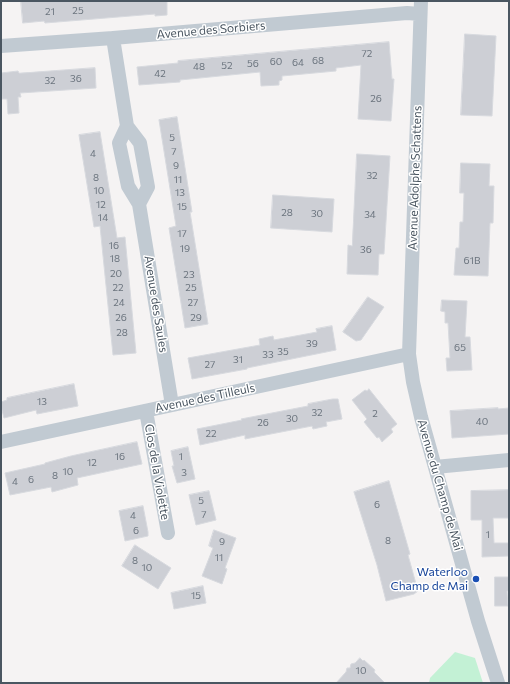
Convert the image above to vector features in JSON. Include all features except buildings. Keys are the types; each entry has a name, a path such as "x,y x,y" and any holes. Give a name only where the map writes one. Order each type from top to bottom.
{"street":[{"name":"Avenue des Sorbiers","path":"1,46 407,13 420,7"},
{"name":"Avenue Adolphe Schattens","path":"409,354 420,7"},
{"path":"113,38 127,126 140,143 148,187 139,204"},
{"name":"Avenue des Saules","path":"127,126 119,143 128,186 139,204 172,405"},
{"name":"Avenue des Tilleuls","path":"1,442 409,354"},
{"name":"Avenue du Champ de Mai","path":"409,354 413,382 434,467 476,614 498,683"},
{"name":"Clos de la Violette","path":"146,411 168,533"},
{"path":"434,467 509,460"}],"green space":[{"path":"455,652 475,658 483,683 429,683 430,678"}],"place":[{"name":"Waterloo Champ de Mai","path":"476,579"}]}
